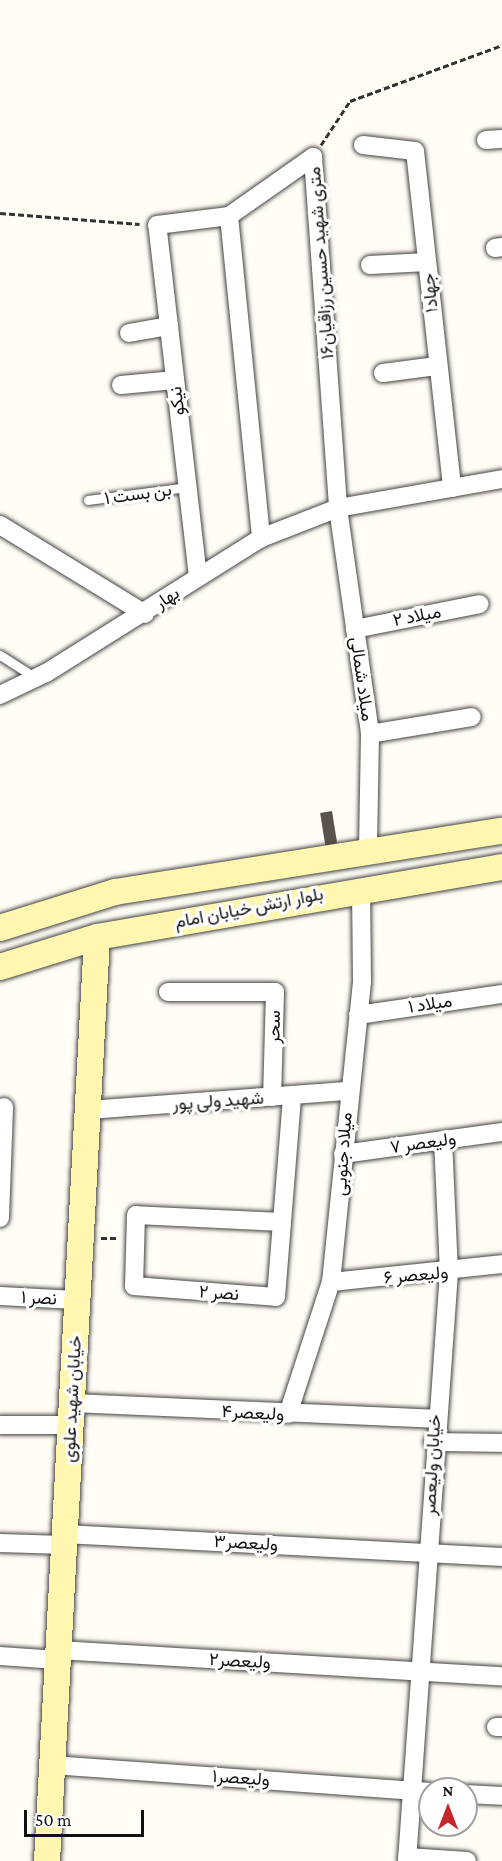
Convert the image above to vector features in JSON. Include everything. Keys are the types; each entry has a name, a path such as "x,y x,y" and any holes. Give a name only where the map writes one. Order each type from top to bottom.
{"main road":[{"name":"بلوار ارتش خیابان امام","path":"0,928 116,892 502,831"},
{"name":"بلوار ارتش خیابان امام","path":"0,967 97,937 361,888 502,867"},
{"name":"خیابان شهید علوی","path":"47,1861 97,937"}],"street":[{"name":"جهاد۱","path":"363,145 415,151 452,488"},
{"name":"۱۶متری شهید حسین رزاقیان","path":"157,225 229,216 313,157"},
{"name":"۱۶متری شهید حسین رزاقیان","path":"313,157 338,508"},
{"path":"229,216 261,538"},
{"name":"نیکو","path":"157,225 198,577"},
{"path":"370,265 427,262"},
{"path":"129,333 169,326"},
{"path":"383,373 437,366"},
{"path":"121,385 175,380"},
{"name":"بهار","path":"0,695 36,678 145,614 198,577 261,538 338,508 502,479"},
{"name":"میلاد شمالی","path":"338,508 370,734 368,852"},
{"path":"0,525 145,614"},
{"name":"میلاد ۲","path":"355,629 480,604"},
{"path":"370,734 472,717"},
{"name":"میلاد جنوبی","path":"288,1414 331,1282 347,1091 358,1015 361,888"},
{"name":"سحر","path":"168,992 275,992 272,1097"},
{"name":"میلاد ۱","path":"358,1015 502,994"},
{"name":"شهید ولی پور","path":"87,1110 272,1097 292,1099 347,1091"},
{"name":"نصر ۲","path":"282,1222 136,1215 134,1286 276,1297 292,1099"},
{"path":"0,1218 4,1107"},
{"name":"ولیعصر ۷","path":"343,1154 502,1132"},
{"name":"خیابان ولیعصر","path":"422,1777 421,1671 433,1442 449,1272 443,1140"},
{"name":"ولیعصر ۶","path":"331,1282 449,1272 502,1264"},
{"name":"نصر ۱","path":"0,1296 77,1300"},
{"name":"ولیعصر۴","path":"0,1425 71,1414 288,1414 435,1419"},
{"path":"433,1442 502,1443"},
{"name":"ولیعصر۳","path":"0,1543 64,1540 428,1551 502,1557"},
{"name":"ولیعصر۲","path":"0,1656 58,1655 502,1676"},
{"name":"ولیعصر۱","path":"52,1765 418,1791"},
{"path":"478,1795 502,1796"},
{"name":"خیابان ولیعصر","path":"407,1859 418,1809"},
{"path":"407,1859 467,1861"}],"lane":[{"name":"بن بست ۱","path":"88,500 188,487"},
{"path":"0,656 36,678"}],"path":[{"path":"313,157 350,101 502,45"},
{"path":"0,213 157,225"},
{"path":"81,1237 135,1239"}],"building":[{"path":"332,811 337,844 325,845 320,813"}]}
